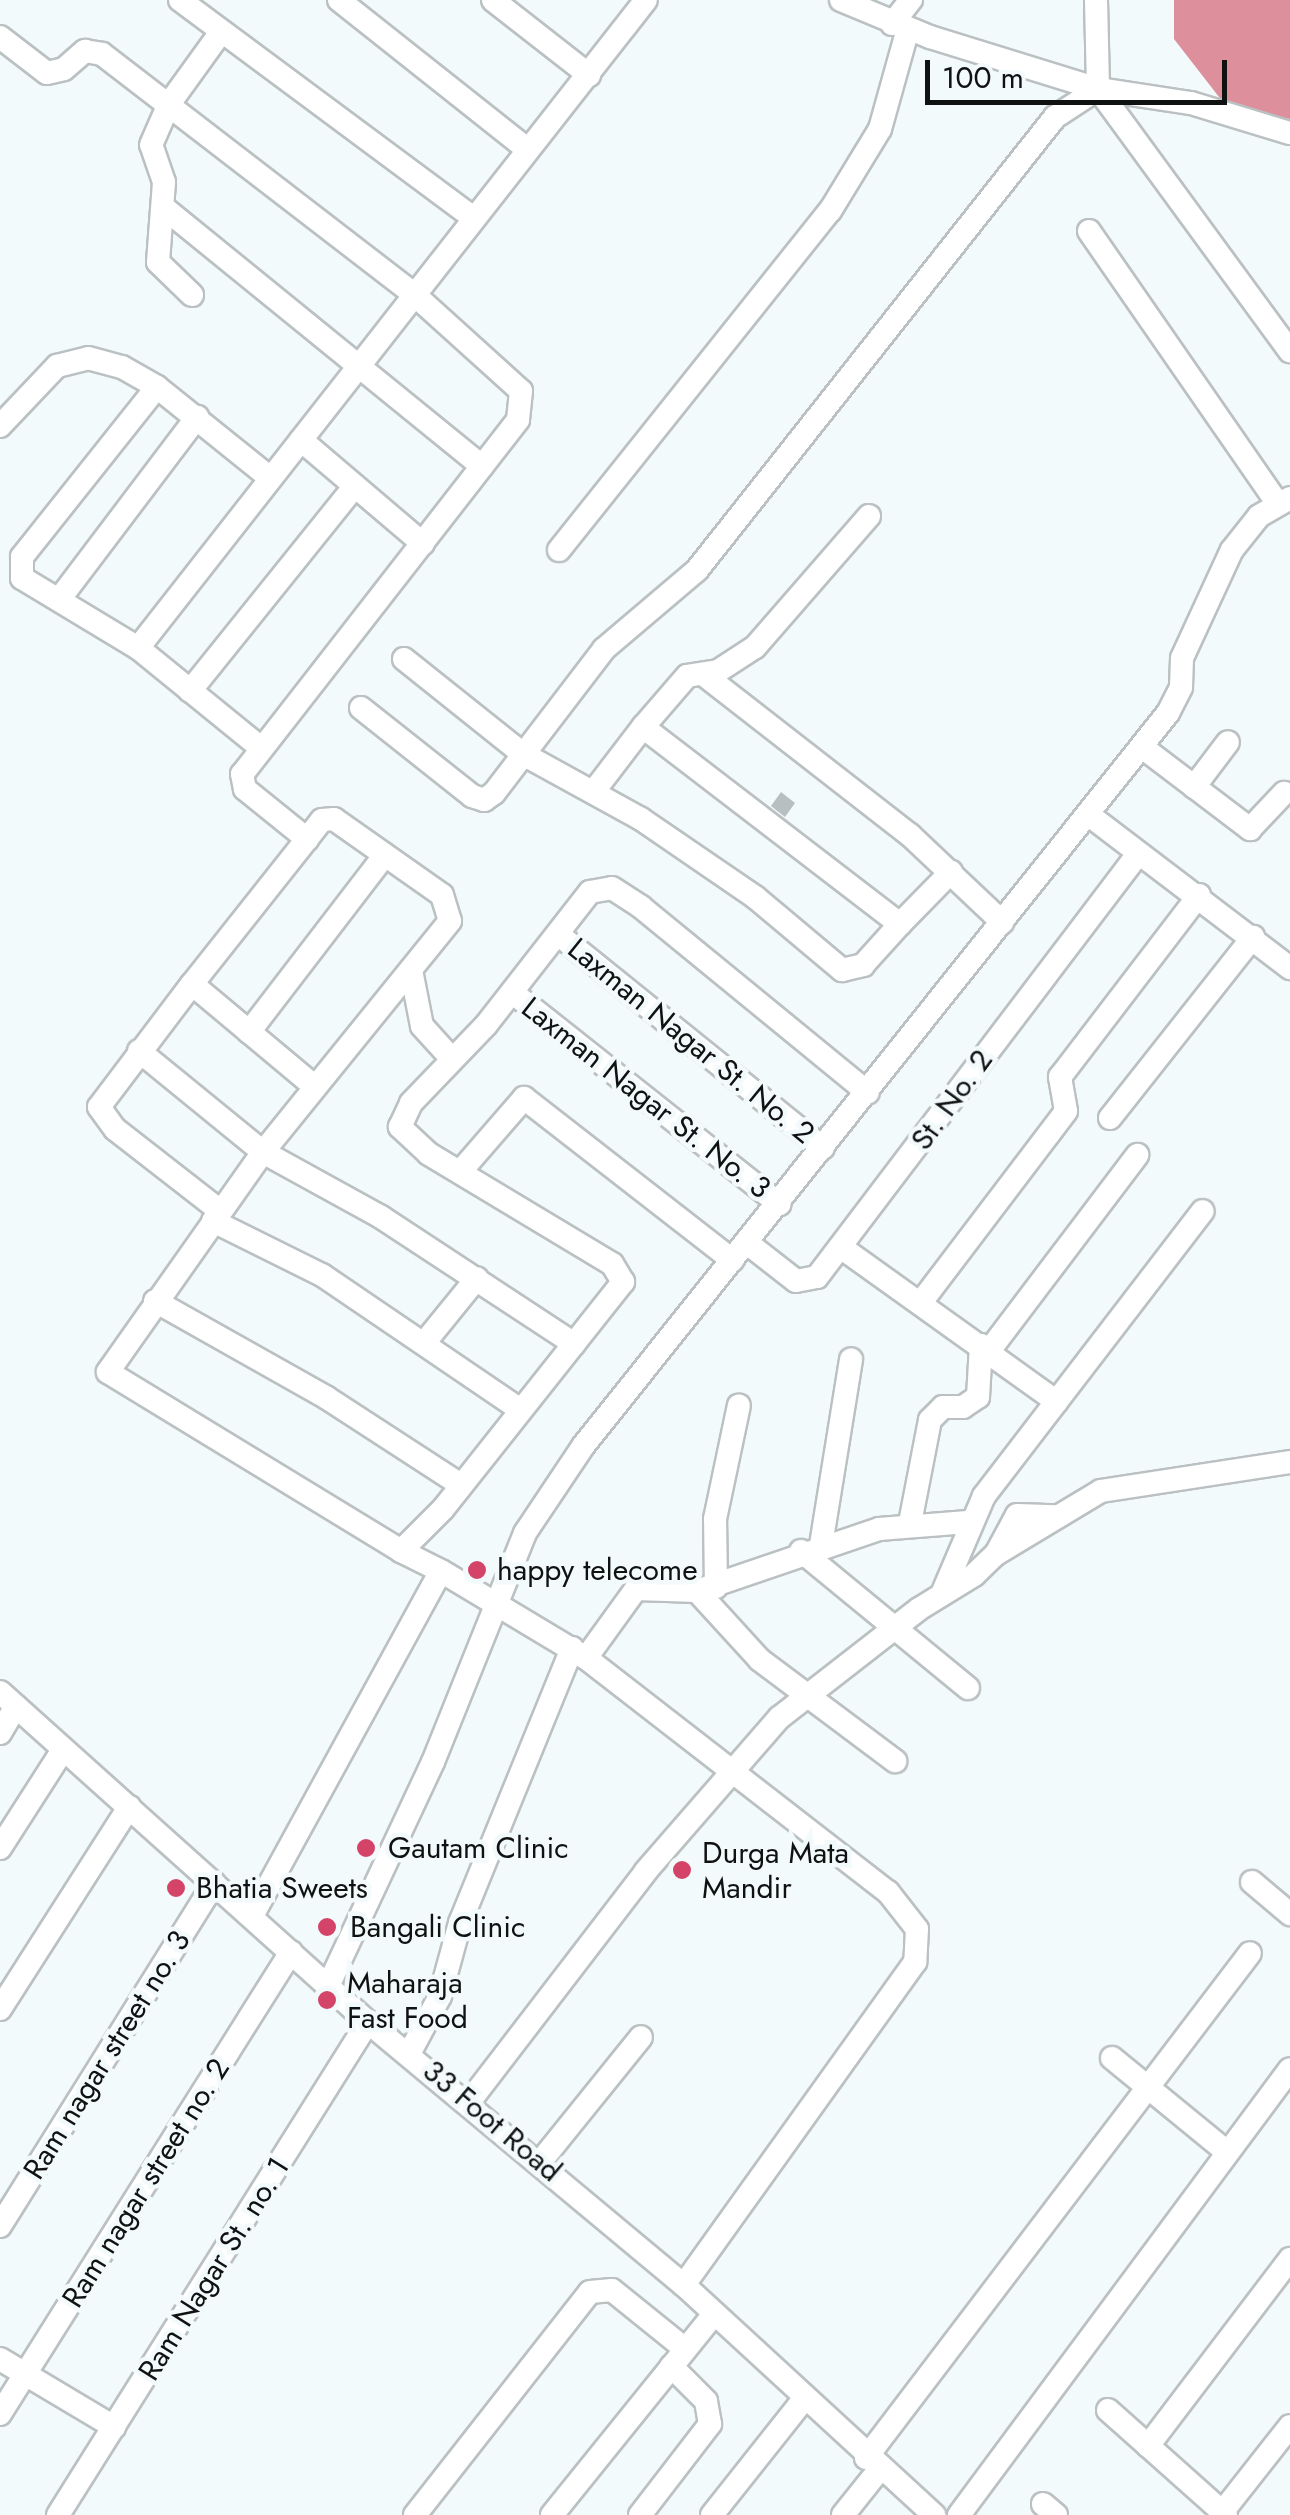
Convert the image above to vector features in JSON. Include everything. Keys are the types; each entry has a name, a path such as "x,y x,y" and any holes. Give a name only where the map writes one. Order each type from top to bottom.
{"street":[{"path":"180,0 474,218"},
{"path":"338,0 527,149"},
{"path":"493,0 588,74"},
{"path":"138,648 417,297 527,149 646,0"},
{"path":"841,0 900,26 1098,89 1191,104 1290,132"},
{"path":"559,550 830,211 880,129 900,26 911,0"},
{"path":"1096,0 1098,89 1290,351"},
{"path":"192,295 158,262 164,207 151,145 169,104 220,32"},
{"path":"0,37 47,73 93,50 169,104 417,297 520,391 518,420 424,544 260,747 240,783 308,840"},
{"path":"361,708 484,800 604,649 697,570 1054,116 1098,89"},
{"path":"164,207 482,466"},
{"path":"329,1984 433,1762 493,1603 525,1533 584,1445 1089,816 1178,699 1182,658 1232,550 1244,530 1284,501 1089,231"},
{"path":"0,426 57,366 88,358 122,367 156,388 198,417 270,478"},
{"path":"156,388 22,557 22,578 61,597 138,648 260,747"},
{"path":"61,597 198,417"},
{"path":"301,440 424,544"},
{"path":"190,691 355,486"},
{"path":"594,791 670,691 755,647 868,516"},
{"path":"404,659 523,754 594,791 755,896 842,970 864,965 951,872"},
{"path":"703,674 951,872 1002,922"},
{"path":"642,726 900,924"},
{"path":"1194,788 1228,742"},
{"path":"1142,747 1250,829 1284,793"},
{"path":"1089,816 1199,895 1290,968"},
{"path":"519,1409 322,1276 216,1215 102,1117 104,1094 328,817 442,895 451,908 450,922 314,1086 216,1215 109,1363 113,1380 579,1653 888,1892 908,1912 920,1946 903,1982 684,2285"},
{"name":"St. No. 2","path":"739,1251 802,1284 817,1277 1138,854"},
{"path":"249,1032 385,856"},
{"path":"401,1551 618,1292 622,1272 460,1172 400,1127 411,1103 513,993 590,892 612,888 641,907 868,1093"},
{"path":"922,1301 1066,1111 1060,1077 1199,895"},
{"name":"Laxman Nagar St. No. 2","path":"559,935 823,1148"},
{"path":"1110,1118 1253,937"},
{"path":"411,970 422,1026 452,1059"},
{"path":"192,984 314,1086"},
{"name":"Laxman Nagar St. No. 3","path":"513,993 779,1204"},
{"path":"139,1050 263,1152 476,1278 574,1344"},
{"path":"460,1172 524,1098 739,1251"},
{"path":"910,1524 930,1420 943,1407 963,1408 978,1396 985,1348 1137,1155"},
{"path":"942,1594 968,1522 984,1496 1203,1211"},
{"path":"842,1248 922,1301 1058,1402"},
{"path":"425,1342 476,1278"},
{"path":"156,1301 327,1398 461,1484"},
{"path":"811,1548 852,1359"},
{"path":"739,1406 715,1519 706,1589 733,1636 895,1761"},
{"path":"469,2102 732,1770 807,1696 996,1554 1101,1492 1290,1462"},
{"path":"984,1496 1008,1524"},
{"path":"996,1554 1008,1524 1028,1512 1055,1516"},
{"path":"410,2052 440,1996 460,1923 579,1653 636,1589 706,1589 811,1548 910,1524 968,1522"},
{"path":"811,1548 893,1630 968,1688"},
{"path":"252,1916 441,1571"},
{"path":"0,1733 8,1699"},
{"name":"33 Foot Road","path":"8,1699 368,2022 541,2161 684,2285 872,2464 934,2515"},
{"path":"0,1848 63,1750"},
{"path":"0,2010 129,1807"},
{"path":"1252,1882 1289,1910"},
{"name":"Ram nagar street no. 3","path":"0,2226 214,1883"},
{"name":"Ram nagar street no. 2","path":"0,2414 291,1952"},
{"path":"844,2515 872,2464 1250,1954"},
{"name":"Ram Nagar St. no. 1","path":"58,2515 368,2022"},
{"path":"541,2161 641,2037"},
{"path":"1112,2058 1228,2152"},
{"path":"959,2515 1290,2070"},
{"path":"1148,2446 1290,2259"},
{"path":"415,2515 590,2292 612,2290 678,2358 706,2401 710,2424 640,2515"},
{"path":"552,2515 714,2314"},
{"path":"0,2359 114,2427"},
{"path":"712,2515 803,2400"},
{"path":"1108,2410 1223,2514 1290,2426"}],"shaded area":[{"path":"1174,0 1290,0 1290,119 1226,106 1174,39"}],"building":[{"path":"781,792 795,803 785,817 771,806"},
{"name":"happy telecome","path":"474,1558 489,1569 483,1579 467,1569"}],"place":[{"name":"happy telecome","path":"477,1570"},
{"name":"Gautam Clinic","path":"366,1848"},
{"name":"Durga Mata Mandir","path":"682,1870"},
{"name":"Bhatia Sweets","path":"176,1888"},
{"name":"Bangali Clinic","path":"327,1927"},
{"name":"Maharaja Fast Food","path":"327,2000"}]}
